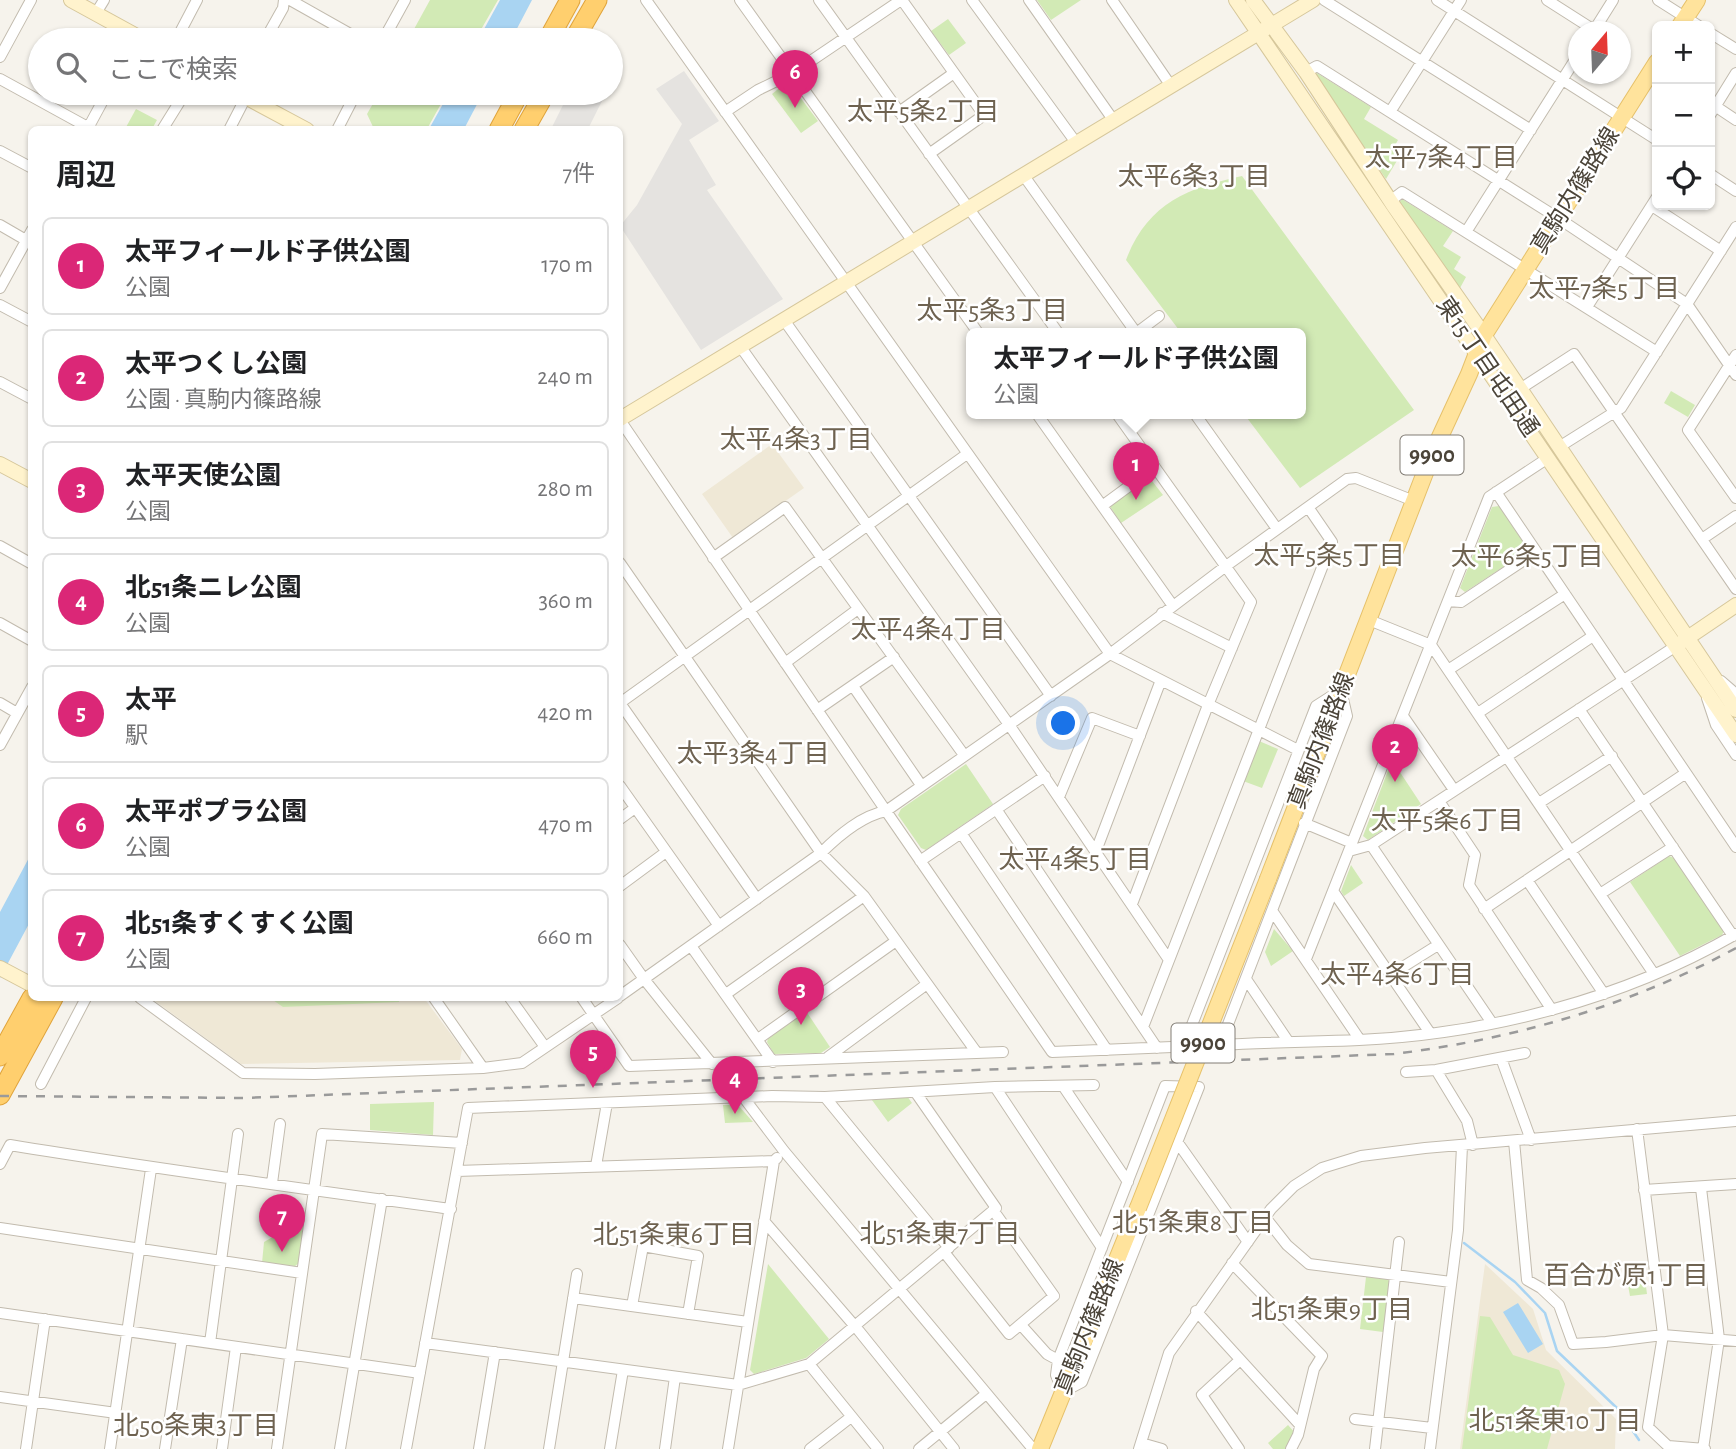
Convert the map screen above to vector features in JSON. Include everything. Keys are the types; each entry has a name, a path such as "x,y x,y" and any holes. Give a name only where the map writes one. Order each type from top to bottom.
{"highway":[{"path":"555,28 570,0"},
{"path":"582,28 597,0"},
{"path":"501,126 513,105"},
{"path":"526,126 538,105"},
{"path":"0,1056 30,1001"},
{"path":"4,1088 51,1001"}],"main road":[{"path":"1689,21 1696,0"},
{"name":"真駒内篠路線","path":"1040,1449 1268,879 1414,501 1484,335 1652,70"}],"street":[{"path":"0,57 31,0"},
{"path":"71,0 121,28"},
{"path":"96,13 104,0"},
{"path":"182,28 197,0"},
{"path":"272,28 283,8 284,0"},
{"path":"290,0 340,28"},
{"path":"646,0 1110,654 1298,750"},
{"path":"740,0 975,328"},
{"path":"819,0 1055,328"},
{"path":"725,113 758,90 793,73 901,0 984,114 929,154"},
{"path":"972,0 1077,144"},
{"path":"1029,0 1114,121"},
{"path":"1112,0 1171,86"},
{"name":"東15丁目屯田通","path":"1236,0 1306,72 1390,201 1520,389 1553,453"},
{"name":"東15丁目屯田通","path":"1254,0 1265,30 1477,352 1553,453 1682,642 1704,688 1736,736"},
{"path":"623,418 1313,0"},
{"path":"1324,0 1531,130"},
{"path":"1437,0 1652,137"},
{"path":"1390,112 1461,0"},
{"path":"1547,0 1579,21"},
{"path":"1600,21 1613,0"},
{"path":"1658,0 1685,21"},
{"path":"389,28 404,1"},
{"path":"1715,36 1736,50"},
{"path":"1306,72 1317,66 1558,218 1687,304 1733,370"},
{"path":"1466,232 1568,72"},
{"path":"899,112 954,73"},
{"path":"1715,105 1736,73"},
{"path":"0,79 28,95"},
{"path":"46,105 84,126"},
{"path":"90,126 101,105"},
{"path":"164,126 178,105"},
{"path":"230,126 238,105"},
{"path":"261,105 300,126"},
{"path":"339,126 350,105"},
{"path":"1715,111 1736,120"},
{"path":"0,151 28,166"},
{"path":"1024,176 1132,328"},
{"path":"1715,177 1736,191"},
{"path":"1390,201 1402,192 1657,352"},
{"path":"1587,307 1652,206"},
{"path":"1667,210 1721,251"},
{"path":"0,226 28,236"},
{"path":"1306,959 1489,497 1621,408 1736,228"},
{"path":"0,288 28,240"},
{"path":"0,304 28,320"},
{"path":"1143,328 1159,316"},
{"path":"784,320 1051,696"},
{"path":"740,346 1045,776 1169,960"},
{"path":"1520,389 1574,354 1736,589"},
{"path":"1736,355 1733,370 1688,430 1736,498"},
{"path":"0,382 28,397"},
{"path":"1041,419 1173,606"},
{"path":"1121,419 1251,602 1208,705 1132,904"},
{"path":"1199,419 1277,529"},
{"path":"623,424 1052,1052 1360,1040 1492,1023 1552,1010 1604,993 1654,974 1735,935 1580,709"},
{"path":"623,701 967,454"},
{"path":"0,464 28,479"},
{"path":"1102,506 1155,467"},
{"path":"623,994 821,853 835,839 871,814 886,811 1010,726 1347,479 1356,478 1414,501"},
{"path":"1496,492 1736,847"},
{"path":"713,558 785,507 964,755"},
{"path":"1143,1027 1332,542 1308,507"},
{"path":"1702,539 1736,516"},
{"path":"0,546 28,562"},
{"path":"1448,601 1461,602 1536,552"},
{"path":"623,567 821,853 864,896 977,1053"},
{"path":"1448,670 1565,594"},
{"path":"1304,823 1351,847 1371,845 1736,605"},
{"path":"785,663 858,610"},
{"path":"1162,613 1232,648"},
{"path":"1369,620 1431,645 1654,974"},
{"path":"0,623 28,639"},
{"path":"1478,713 1593,636"},
{"name":"東15丁目屯田通","path":"1682,642 1711,673 1736,710"},
{"path":"817,710 894,657"},
{"path":"1711,673 1736,694"},
{"path":"1096,851 1161,680"},
{"path":"853,686 921,785"},
{"path":"1704,688 1716,725 1736,755"},
{"path":"1183,1048 1317,706 1341,690 1347,716 1220,1045"},
{"path":"0,745 28,694"},
{"path":"0,703 17,713"},
{"path":"623,707 757,899"},
{"path":"1403,716 1454,790"},
{"path":"1059,797 1092,718 1140,736"},
{"path":"1539,803 1612,756"},
{"path":"1484,909 1686,773"},
{"path":"920,861 1045,776"},
{"path":"623,790 719,926"},
{"path":"1439,801 1475,855 1469,886 1552,1010"},
{"path":"623,817 635,808"},
{"path":"996,809 1157,1048"},
{"path":"961,833 1107,1050"},
{"path":"1371,845 1492,1023"},
{"path":"1601,894 1673,847"},
{"path":"623,884 666,852"},
{"path":"1527,880 1604,993"},
{"path":"1333,891 1430,1033"},
{"path":"726,994 864,896"},
{"path":"1273,912 1360,1040"},
{"path":"758,1039 896,941"},
{"path":"1390,975 1438,945"},
{"path":"691,946 773,1062"},
{"path":"623,949 712,1064"},
{"path":"0,968 26,982"},
{"path":"1246,979 1288,1041"},
{"path":"827,1058 928,984"},
{"path":"41,1084 84,1001"},
{"path":"144,1001 243,1073 315,1074 483,1068 523,1063 613,1001"},
{"path":"436,1001 483,1068"},
{"path":"512,1001 545,1047"},
{"path":"584,1001 629,1066 1003,1052"},
{"path":"1406,1072 1436,1070 1525,1054"},
{"path":"1501,1058 1531,1140"},
{"path":"1430,1449 1467,1145 1467,1121 1436,1070"},
{"path":"406,1449 468,1108 825,1097 995,1087 1094,1085"},
{"path":"1063,1086 1128,1182"},
{"path":"1165,1086 1199,1087 1082,1382 1063,1392 1056,1375 1058,1360 1128,1182 1165,1086"},
{"path":"995,1087 1102,1248"},
{"path":"425,1343 738,1385 809,1364 996,1208 916,1093"},
{"path":"825,1097 1009,1334 1054,1296 993,1210"},
{"path":"744,1098 784,1151 1033,1449"},
{"path":"596,1166 607,1104"},
{"path":"1162,1449 1140,1446 1169,1353 1196,1311 1265,1217 1294,1186 1322,1168 1361,1157 1467,1145 1736,1122"},
{"path":"272,1183 280,1124"},
{"path":"1637,1129 1662,1335 1648,1427 1668,1446 1704,1449 1719,1339 1701,1188"},
{"path":"210,1343 238,1134"},
{"path":"277,1449 322,1134 462,1143"},
{"path":"1514,1142 1527,1280 1541,1288 1559,1305 1573,1343 1662,1335 1736,1341"},
{"path":"1178,1143 1248,1242"},
{"path":"0,1164 10,1146 451,1209"},
{"path":"728,1449 774,1161 784,1151"},
{"path":"457,1171 774,1161"},
{"path":"110,1449 152,1168"},
{"path":"1644,1190 1736,1184"},
{"path":"340,1449 382,1199"},
{"path":"1265,1217 1287,1245 1309,1264 1451,1282"},
{"path":"764,1221 954,1449"},
{"path":"0,1228 302,1273"},
{"path":"1375,1449 1399,1242"},
{"path":"632,1306 643,1246 698,1256 688,1314"},
{"path":"1232,1263 1322,1356 1314,1369 1291,1449"},
{"path":"549,1449 577,1274"},
{"path":"573,1298 748,1322"},
{"path":"1196,1311 1300,1425"},
{"path":"0,1313 420,1373"},
{"path":"26,1449 45,1319"},
{"path":"1021,1325 1047,1354 1058,1360"},
{"path":"165,1449 182,1339"},
{"path":"222,1449 236,1347"},
{"path":"479,1449 495,1352"},
{"path":"1239,1449 1202,1395 1240,1360"},
{"path":"809,1364 878,1449"},
{"path":"610,1449 623,1370"},
{"path":"665,1449 676,1377"},
{"path":"919,1449 986,1394"},
{"path":"0,1397 116,1413"},
{"path":"810,1449 851,1417"},
{"path":"1355,1419 1432,1428"}],"shaded area":[{"path":"684,71 719,121 689,140 716,185 707,190 783,299 701,350 623,231 623,222 637,205 682,124 656,89"},
{"path":"563,105 600,105 590,126 552,126"},
{"path":"772,444 804,488 733,538 702,494"},
{"path":"155,1001 426,1001 462,1049 460,1060 241,1064"},
{"path":"1485,1264 1533,1309 1546,1350 1616,1419 1615,1449 1460,1449"}],"green space":[{"path":"430,0 498,0 482,28 415,28"},
{"path":"1037,0 1081,0 1051,20"},
{"path":"948,19 966,43 949,55 931,31"},
{"path":"1317,73 1371,107 1364,119 1398,140 1393,149 1401,154 1386,179 1314,76"},
{"path":"788,81 818,121 801,133 772,94"},
{"path":"372,105 440,105 429,126 373,126 367,114"},
{"path":"136,109 157,120 154,126 127,126"},
{"path":"1242,176 1414,410 1300,488 1248,419 1306,419 1306,328 1177,328 1126,260 1145,225 1157,212 1187,193"},
{"path":"1402,199 1453,231 1443,246 1461,257 1454,269 1466,277 1460,288 1399,202"},
{"path":"1671,391 1695,405 1688,417 1664,403"},
{"path":"1149,477 1163,495 1121,523 1109,505"},
{"path":"1499,506 1527,547 1526,552 1465,592 1460,588 1492,507"},
{"path":"1259,741 1278,749 1262,788 1243,781"},
{"path":"1392,760 1421,804 1368,840 1363,836"},
{"path":"966,764 993,804 926,850 921,848 898,815 901,809"},
{"path":"1669,856 1674,858 1724,931 1722,935 1680,956 1630,882"},
{"path":"1351,865 1363,883 1344,896 1341,891"},
{"path":"1274,929 1293,951 1271,966 1265,952"},
{"path":"274,1001 399,1001 399,1002 283,1007"},
{"path":"806,1011 830,1047 821,1053 774,1054 768,1039"},
{"path":"869,1096 907,1096 912,1103 888,1122"},
{"path":"434,1102 433,1135 370,1130 370,1104"},
{"path":"723,1105 738,1105 753,1122 725,1123"},
{"path":"304,1219 299,1263 295,1266 262,1263 264,1242"},
{"path":"768,1264 829,1339 806,1358 754,1374 750,1370"},
{"path":"1644,1272 1647,1294 1630,1296 1626,1275"},
{"path":"1366,1277 1388,1279 1390,1282 1383,1332 1360,1329"},
{"path":"1480,1316 1490,1317 1513,1355 1559,1370 1565,1384 1547,1449 1462,1449"},
{"path":"1288,1425 1296,1434 1287,1449 1273,1449 1268,1443"}],"water":[{"path":"500,0 532,0 517,28 485,28"},
{"path":"442,105 477,105 466,126 431,126"},
{"path":"28,860 28,926 0,978 0,912"},
{"path":"1518,1303 1543,1344 1528,1353 1503,1312"}],"waterway":[{"path":"1464,1243 1515,1282 1545,1313 1557,1351 1618,1409 1639,1440"}],"railway":[{"path":"0,1096 244,1098 1394,1054 1483,1039 1570,1017 1654,987 1736,948"}],"place":[{"name":"太平ポプラ公園","path":"795,108"},
{"name":"太平フィールド子供公園","path":"1136,500"},
{"name":"太平つくし公園","path":"1395,782"},
{"name":"太平天使公園","path":"801,1025"},
{"name":"太平","path":"593,1088"},
{"name":"北51条ニレ公園","path":"735,1114"},
{"name":"北51条すくすく公園","path":"282,1252"}],"district":[{"name":"太平5条2丁目","path":"923,112"},
{"name":"太平7条4丁目","path":"1441,158"},
{"name":"太平6条3丁目","path":"1194,177"},
{"name":"太平7条5丁目","path":"1604,289"},
{"name":"太平5条3丁目","path":"992,311"},
{"name":"太平4条3丁目","path":"796,440"},
{"name":"太平5条5丁目","path":"1329,556"},
{"name":"太平6条5丁目","path":"1527,557"},
{"name":"太平4条4丁目","path":"928,630"},
{"name":"太平3条4丁目","path":"753,754"},
{"name":"太平5条6丁目","path":"1447,821"},
{"name":"太平4条5丁目","path":"1075,860"},
{"name":"太平4条6丁目","path":"1397,975"},
{"name":"北51条東8丁目","path":"1193,1223"},
{"name":"北51条東7丁目","path":"940,1234"},
{"name":"北51条東6丁目","path":"674,1235"},
{"name":"百合が原1丁目","path":"1626,1276"},
{"name":"北51条東9丁目","path":"1332,1310"},
{"name":"北51条東10丁目","path":"1555,1421"},
{"name":"北50条東3丁目","path":"196,1426"}]}
